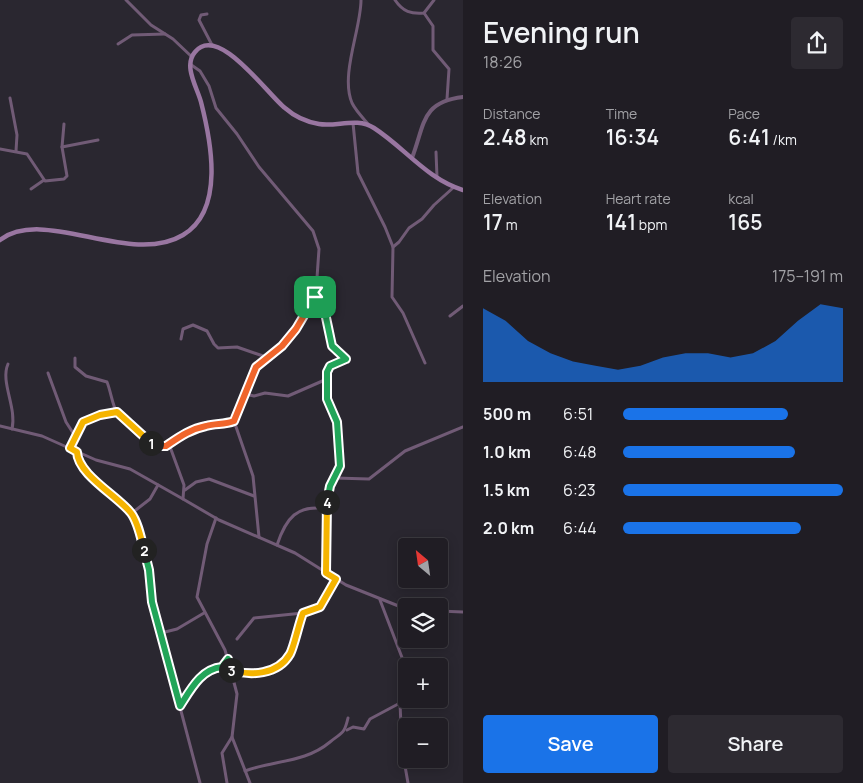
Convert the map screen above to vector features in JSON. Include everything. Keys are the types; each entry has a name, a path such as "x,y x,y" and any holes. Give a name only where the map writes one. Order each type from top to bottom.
{"main road":[{"path":"0,240 11,232 30,229 77,234 124,244 144,244 167,242 188,231 200,217 209,198 212,176 204,115 190,64 192,57 203,46 212,45 231,53 279,104 297,116 319,124 353,123 369,125 438,178 454,188 463,190"}],"street":[{"path":"126,0 151,25 191,54 192,57"},
{"path":"361,0 360,18 350,61 350,86 352,102 369,125"},
{"path":"395,0 409,13 424,13"},
{"path":"424,13 434,0"},
{"path":"424,13 433,26 434,50 449,69 447,99"},
{"path":"207,14 201,14 199,20 212,45"},
{"path":"118,44 132,35 165,34"},
{"path":"190,64 200,71 209,86 216,108 237,134 259,167 313,231 319,249 315,297 296,329 278,350 266,357 256,367 234,421 253,476 259,537"},
{"path":"412,158 429,112 437,103 447,99 463,97"},
{"path":"10,98 17,135 16,151"},
{"path":"353,123 358,174 393,247 392,297 403,313 425,363"},
{"path":"0,149 28,154 44,180 49,182 67,177 62,146 64,124"},
{"path":"62,146 98,140"},
{"path":"436,152 438,178"},
{"path":"31,189 44,180"},
{"path":"393,247 400,242 409,228 422,219 434,205 454,188"},
{"path":"315,297 324,308 332,346 346,359 330,366 327,372 327,399 337,422 340,466 328,492 326,573"},
{"path":"450,316 463,306"},
{"path":"181,339 183,329 193,325 207,331 218,348 236,347 266,357"},
{"path":"75,358 75,367 82,374 106,382 117,412 151,443 162,447 202,427 224,425 234,421"},
{"path":"8,364 4,381 14,413 12,429"},
{"path":"48,374 66,422 75,436"},
{"path":"245,394 254,396 265,393 288,396 327,379"},
{"path":"70,448 81,424 87,419 117,412"},
{"path":"0,426 42,436 106,463 130,469 216,518 302,557 336,579 398,606"},
{"path":"335,478 369,479 405,451 463,427"},
{"path":"169,444 184,490 183,499"},
{"path":"77,452 78,457 90,476 132,513 149,570 152,602 200,783"},
{"path":"184,490 196,482 209,479 254,496"},
{"path":"132,513 150,499 158,485"},
{"path":"277,545 283,527 301,510 314,507 327,509"},
{"path":"216,518 207,544 197,591 199,603 228,659 237,694 232,737 223,751 227,783"},
{"path":"238,639 254,618 291,612 303,613 320,607 336,579"},
{"path":"380,599 402,658"},
{"path":"448,611 463,612"},
{"path":"161,633 177,629 204,612"},
{"path":"231,671 260,674 280,665 291,653 303,613"},
{"path":"180,706 197,680 210,669 222,667 228,659"},
{"path":"245,771 294,760 311,754 346,730 354,727 364,730 370,719 398,704"},
{"path":"400,708 402,749 408,783"},
{"path":"346,730 348,718"},
{"path":"232,737 250,783"}],"route":[{"path":"315,297 324,308 332,346 344,354 346,359 330,366 327,372 327,399 330,410 337,422 340,466 328,492 326,573 336,579 320,607 303,613 291,653 280,665 260,674 231,671 228,659 222,667 210,669 197,680 180,706 152,602 149,570 143,544 132,513 90,476 78,457 77,452 70,448 70,444 83,422 108,413 117,412 124,421 151,443 162,447 207,425 224,425 234,421 256,367 282,346 296,329 315,297"}]}
